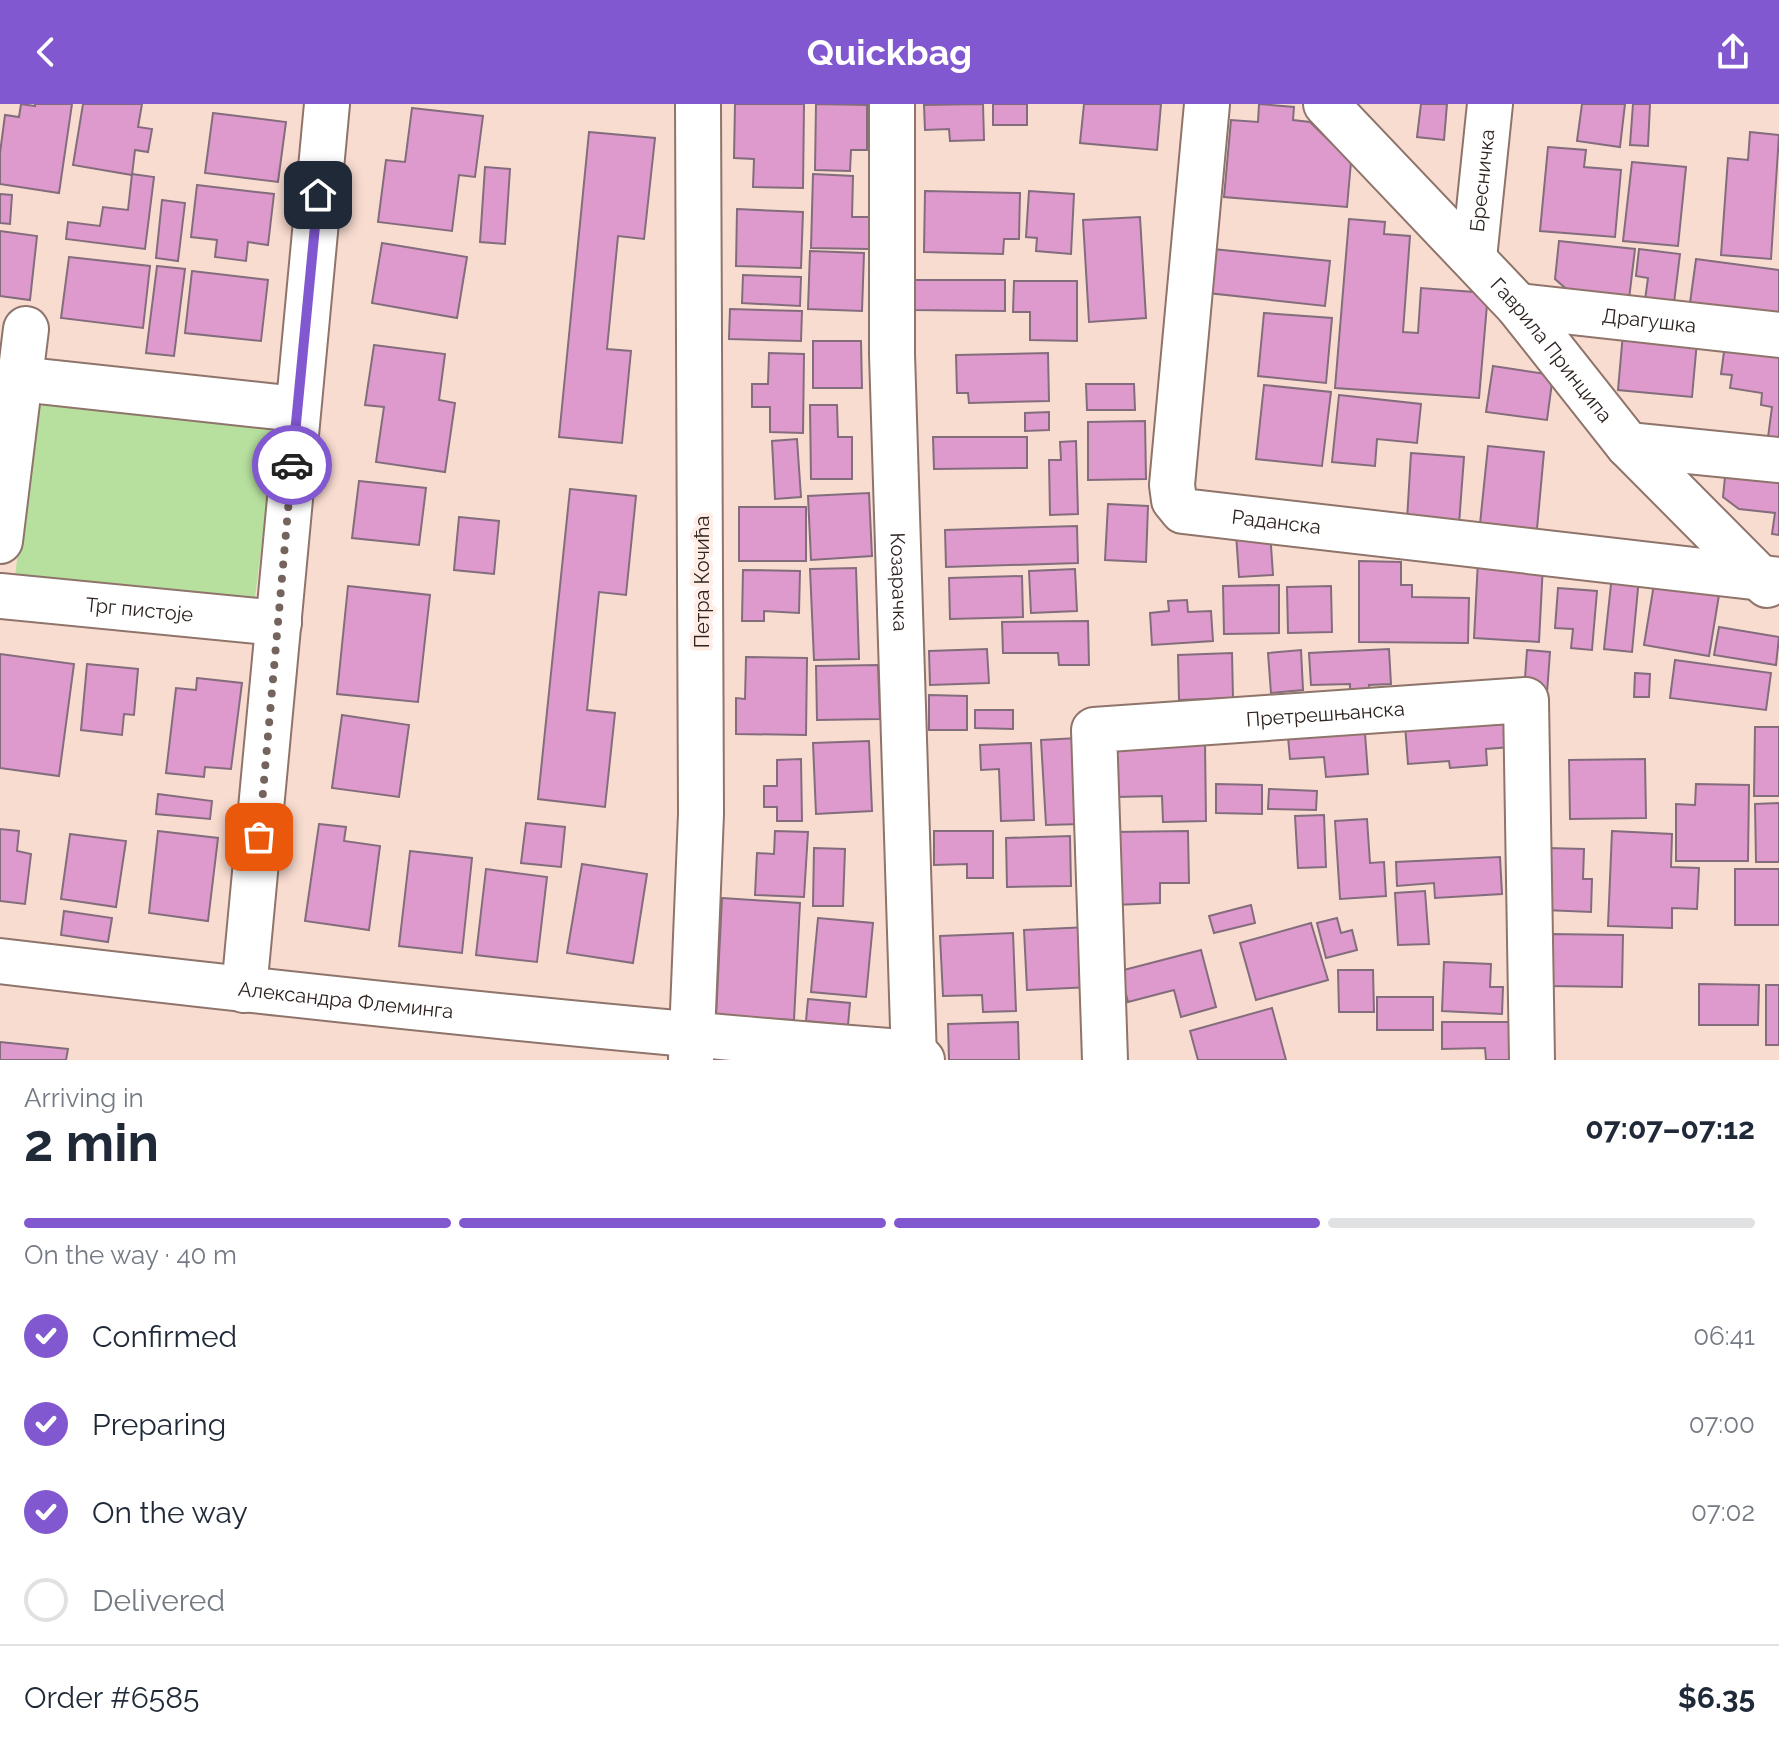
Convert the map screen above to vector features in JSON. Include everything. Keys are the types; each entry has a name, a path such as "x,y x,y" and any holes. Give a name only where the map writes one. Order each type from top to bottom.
{"street":[{"path":"244,990 327,104"},
{"name":"Петра Кочића","path":"692,1048 701,814 698,104"},
{"name":"Козарачка","path":"892,104 892,354 917,1058"},
{"name":"Раданска","path":"1207,104 1172,485 1174,500 1183,511 1773,584"},
{"name":"Гаврила Принципа","path":"1326,104 1518,306 1628,445 1773,584"},
{"name":"Бресничка","path":"1474,258 1490,104"},
{"name":"Драгушка","path":"1518,306 1779,335"},
{"path":"0,541 26,329"},
{"path":"19,379 297,409"},
{"path":"1628,445 1779,460"},
{"name":"Трг пистоје","path":"0,596 279,623"},
{"name":"Претрешњанска","path":"1105,1060 1094,730 1526,700 1532,1060"},
{"name":"Александра Флеминга","path":"0,961 692,1048 917,1058"}],"green space":[{"path":"37,400 276,429 254,606 15,576"}],"building":[{"path":"21,104 72,104 59,193 0,184 5,115 19,117"},
{"path":"83,104 142,104 138,127 152,129 148,152 135,150 132,175 73,165"},
{"path":"735,104 804,104 803,188 753,187 754,159 734,158"},
{"path":"816,104 867,105 867,150 851,150 850,171 815,170"},
{"path":"983,104 984,140 950,141 949,129 925,130 924,105"},
{"path":"993,104 1027,104 1027,125 993,125"},
{"path":"1084,104 1161,104 1157,150 1080,143"},
{"path":"1259,104 1294,107 1293,120 1310,122 1351,162 1347,207 1224,197 1231,120 1258,122"},
{"path":"1421,104 1447,104 1444,140 1417,137"},
{"path":"1582,104 1625,104 1620,147 1577,141"},
{"path":"1633,104 1650,104 1648,146 1630,145"},
{"path":"412,108 483,116 475,177 459,175 452,231 378,222 386,160 405,162"},
{"path":"213,113 286,122 278,182 205,173"},
{"path":"589,132 655,138 644,239 618,236 607,349 631,351 622,443 559,437"},
{"path":"1750,132 1779,135 1771,259 1721,255 1728,158 1748,160"},
{"path":"1548,147 1586,150 1584,167 1621,170 1615,237 1540,231"},
{"path":"1632,162 1686,167 1678,246 1623,241"},
{"path":"485,167 510,169 505,244 480,242"},
{"path":"132,174 154,177 145,249 66,239 68,222 100,226 103,207 128,210"},
{"path":"813,174 853,176 852,217 870,217 869,249 811,248"},
{"path":"197,185 274,194 268,245 248,242 246,261 215,257 217,240 191,237"},
{"path":"925,191 1020,193 1019,239 1004,239 1003,254 924,252"},
{"path":"1029,191 1074,194 1071,254 1036,251 1037,238 1026,237"},
{"path":"0,194 12,195 10,224 0,223"},
{"path":"162,200 185,203 178,261 156,258"},
{"path":"737,209 803,212 801,268 736,266"},
{"path":"1140,217 1146,318 1089,322 1083,220"},
{"path":"1349,219 1385,222 1384,234 1410,236 1403,332 1418,333 1421,288 1488,293 1479,398 1335,388"},
{"path":"0,231 37,236 30,300 0,296"},
{"path":"1559,241 1635,249 1629,299 1571,293 1555,279"},
{"path":"382,243 467,257 457,318 372,303"},
{"path":"1213,249 1330,261 1325,306 1208,293"},
{"path":"1639,249 1680,254 1674,303 1645,300 1648,278 1636,276"},
{"path":"810,251 864,253 862,311 808,309"},
{"path":"69,257 150,266 143,328 61,318"},
{"path":"1696,259 1779,270 1779,315 1690,303"},
{"path":"157,266 185,269 174,356 146,353"},
{"path":"192,271 268,280 261,341 185,333"},
{"path":"743,275 801,277 800,306 742,303"},
{"path":"912,280 1005,280 1005,311 912,310"},
{"path":"1014,281 1077,281 1077,341 1030,340 1030,312 1013,312"},
{"path":"730,309 802,311 801,341 729,339"},
{"path":"1264,313 1332,318 1326,383 1258,376"},
{"path":"1623,333 1697,341 1692,397 1618,390"},
{"path":"1726,337 1779,345 1779,446 1767,445 1772,407 1761,405 1762,393 1730,388 1732,375 1721,374"},
{"path":"813,341 861,341 862,388 813,388"},
{"path":"374,345 445,354 439,400 455,403 445,472 376,462 384,407 365,405"},
{"path":"769,353 804,354 803,433 770,432 770,407 752,407 752,384 768,384"},
{"path":"1048,353 1049,401 969,403 968,393 957,393 956,355"},
{"path":"1493,366 1553,375 1547,420 1486,412"},
{"path":"1086,384 1134,384 1135,410 1087,410"},
{"path":"1264,385 1331,392 1322,466 1256,459"},
{"path":"1339,395 1421,404 1417,443 1377,439 1375,466 1332,462"},
{"path":"810,405 837,405 838,437 852,437 852,479 811,479"},
{"path":"1049,412 1049,430 1025,431 1025,413"},
{"path":"1145,421 1146,479 1088,480 1088,422"},
{"path":"933,437 1027,437 1027,468 934,469"},
{"path":"797,439 801,497 775,499 772,441"},
{"path":"1076,441 1078,514 1050,515 1049,460 1061,460 1060,442"},
{"path":"1488,446 1544,452 1537,529 1480,524"},
{"path":"1411,453 1464,457 1459,524 1407,520"},
{"path":"1739,468 1779,473 1779,535 1772,534 1775,513 1739,509 1723,497 1725,477"},
{"path":"359,481 426,488 419,545 352,538"},
{"path":"570,489 636,496 626,595 599,592 587,710 615,713 605,807 538,799"},
{"path":"869,493 872,556 811,560 808,496"},
{"path":"1108,504 1148,506 1146,562 1105,560"},
{"path":"739,507 806,507 806,561 739,561"},
{"path":"459,517 499,521 494,574 454,570"},
{"path":"1077,526 1078,563 946,567 945,530"},
{"path":"1270,531 1273,575 1239,577 1236,534"},
{"path":"1478,560 1543,564 1539,642 1474,638"},
{"path":"1359,561 1401,562 1401,585 1412,585 1412,597 1469,598 1468,643 1359,642"},
{"path":"856,568 859,659 814,660 810,569"},
{"path":"1075,569 1077,611 1031,613 1029,571"},
{"path":"743,570 800,571 799,613 764,611 764,621 742,621"},
{"path":"1612,575 1639,578 1632,652 1604,649"},
{"path":"1022,576 1023,617 950,619 949,578"},
{"path":"1654,584 1719,595 1709,656 1644,645"},
{"path":"1279,585 1279,633 1224,634 1223,586"},
{"path":"348,586 430,595 418,702 337,694"},
{"path":"1331,586 1332,632 1288,633 1287,587"},
{"path":"1558,588 1597,591 1592,650 1571,648 1573,629 1555,628"},
{"path":"1187,600 1188,612 1211,611 1213,641 1152,645 1150,613 1169,611 1168,601"},
{"path":"1088,621 1089,665 1059,665 1058,653 1003,653 1002,622"},
{"path":"1719,627 1779,637 1776,665 1714,655"},
{"path":"987,649 989,683 930,685 929,651"},
{"path":"1389,649 1391,684 1369,685 1370,695 1350,695 1350,684 1311,685 1309,653"},
{"path":"1301,650 1303,690 1271,693 1268,653"},
{"path":"1527,650 1550,652 1547,693 1524,692"},
{"path":"1232,653 1233,698 1179,700 1178,655"},
{"path":"0,654 74,664 59,776 0,768"},
{"path":"746,657 807,658 806,735 736,734 736,698 745,699"},
{"path":"1675,660 1771,673 1766,710 1670,698"},
{"path":"87,664 138,669 134,715 124,714 122,735 81,730"},
{"path":"878,665 880,719 817,720 816,666"},
{"path":"1635,673 1650,674 1649,697 1634,697"},
{"path":"197,678 242,683 231,769 205,767 204,777 166,773 176,688 196,690"},
{"path":"929,695 967,696 967,730 929,730"},
{"path":"975,710 1013,710 1013,729 975,728"},
{"path":"342,715 409,725 399,797 332,788"},
{"path":"1509,717 1511,747 1486,749 1487,765 1450,768 1449,761 1408,764 1405,725"},
{"path":"1364,720 1368,774 1326,777 1324,757 1290,759 1287,726"},
{"path":"1755,727 1779,727 1779,796 1754,796"},
{"path":"1078,738 1081,824 1046,825 1041,740"},
{"path":"869,741 872,811 816,814 813,743"},
{"path":"1205,742 1206,821 1163,822 1162,796 1116,797 1115,743"},
{"path":"1031,743 1034,820 1001,821 999,769 981,770 980,745"},
{"path":"801,759 802,821 777,821 777,807 764,807 764,786 777,786 777,760"},
{"path":"1645,759 1646,818 1570,819 1569,760"},
{"path":"1216,784 1262,785 1262,814 1216,813"},
{"path":"1696,784 1749,785 1748,861 1676,861 1676,804 1695,805"},
{"path":"1269,789 1317,791 1316,810 1268,809"},
{"path":"158,794 212,801 210,819 156,814"},
{"path":"1779,803 1779,862 1756,862 1755,804"},
{"path":"1324,815 1326,867 1298,868 1295,816"},
{"path":"1367,819 1370,863 1384,862 1386,896 1340,899 1335,821"},
{"path":"526,823 565,827 561,867 521,863"},
{"path":"319,824 346,827 344,841 380,846 369,930 305,921"},
{"path":"0,829 19,831 17,851 31,854 25,904 0,901"},
{"path":"158,831 218,838 208,921 149,913"},
{"path":"775,831 808,832 804,897 755,895 757,853 774,854"},
{"path":"934,831 993,831 993,878 967,878 967,864 934,865"},
{"path":"1188,831 1189,883 1160,883 1160,903 1115,905 1113,832"},
{"path":"1612,831 1672,834 1671,867 1699,868 1697,909 1672,908 1672,928 1608,926"},
{"path":"70,834 126,841 116,907 61,899"},
{"path":"1070,836 1071,886 1007,887 1006,838"},
{"path":"814,848 845,849 843,906 813,906"},
{"path":"1547,848 1584,849 1583,879 1592,879 1591,912 1545,910"},
{"path":"410,851 472,858 462,953 399,946"},
{"path":"1500,857 1502,894 1435,898 1434,883 1397,886 1396,862"},
{"path":"582,864 647,874 633,963 567,953"},
{"path":"486,869 547,877 537,962 476,955"},
{"path":"1735,869 1779,869 1779,925 1735,925"},
{"path":"1425,891 1429,944 1398,945 1395,893"},
{"path":"722,898 800,903 794,1020 716,1016"},
{"path":"1251,905 1255,923 1214,933 1209,916"},
{"path":"64,911 112,918 108,942 61,935"},
{"path":"818,918 873,923 866,997 811,992"},
{"path":"1337,918 1341,933 1352,930 1357,950 1326,958 1317,923"},
{"path":"1311,923 1328,980 1256,1000 1240,943"},
{"path":"1089,927 1092,987 1027,990 1024,930"},
{"path":"1013,933 1016,1011 983,1012 982,995 943,996 940,936"},
{"path":"1550,934 1623,935 1622,987 1549,986"},
{"path":"1201,950 1216,1007 1181,1017 1174,990 1128,1002 1120,971"},
{"path":"1444,962 1491,964 1490,987 1503,987 1502,1014 1442,1011"},
{"path":"1338,970 1373,970 1374,1012 1339,1012"},
{"path":"1699,984 1759,985 1758,1025 1699,1025"},
{"path":"1766,985 1779,985 1779,1045 1766,1045"},
{"path":"1377,997 1433,997 1433,1030 1377,1030"},
{"path":"808,999 850,1003 848,1025 806,1021"},
{"path":"1272,1008 1286,1060 1198,1060 1190,1031"},
{"path":"1018,1022 1019,1060 949,1060 948,1024"},
{"path":"1442,1022 1510,1022 1511,1060 1486,1060 1485,1048 1442,1049"},
{"path":"0,1042 68,1049 66,1060 0,1060"}],"way so far":[{"path":"259,837 292,465"}],"route":[{"path":"292,465 318,195"}]}
